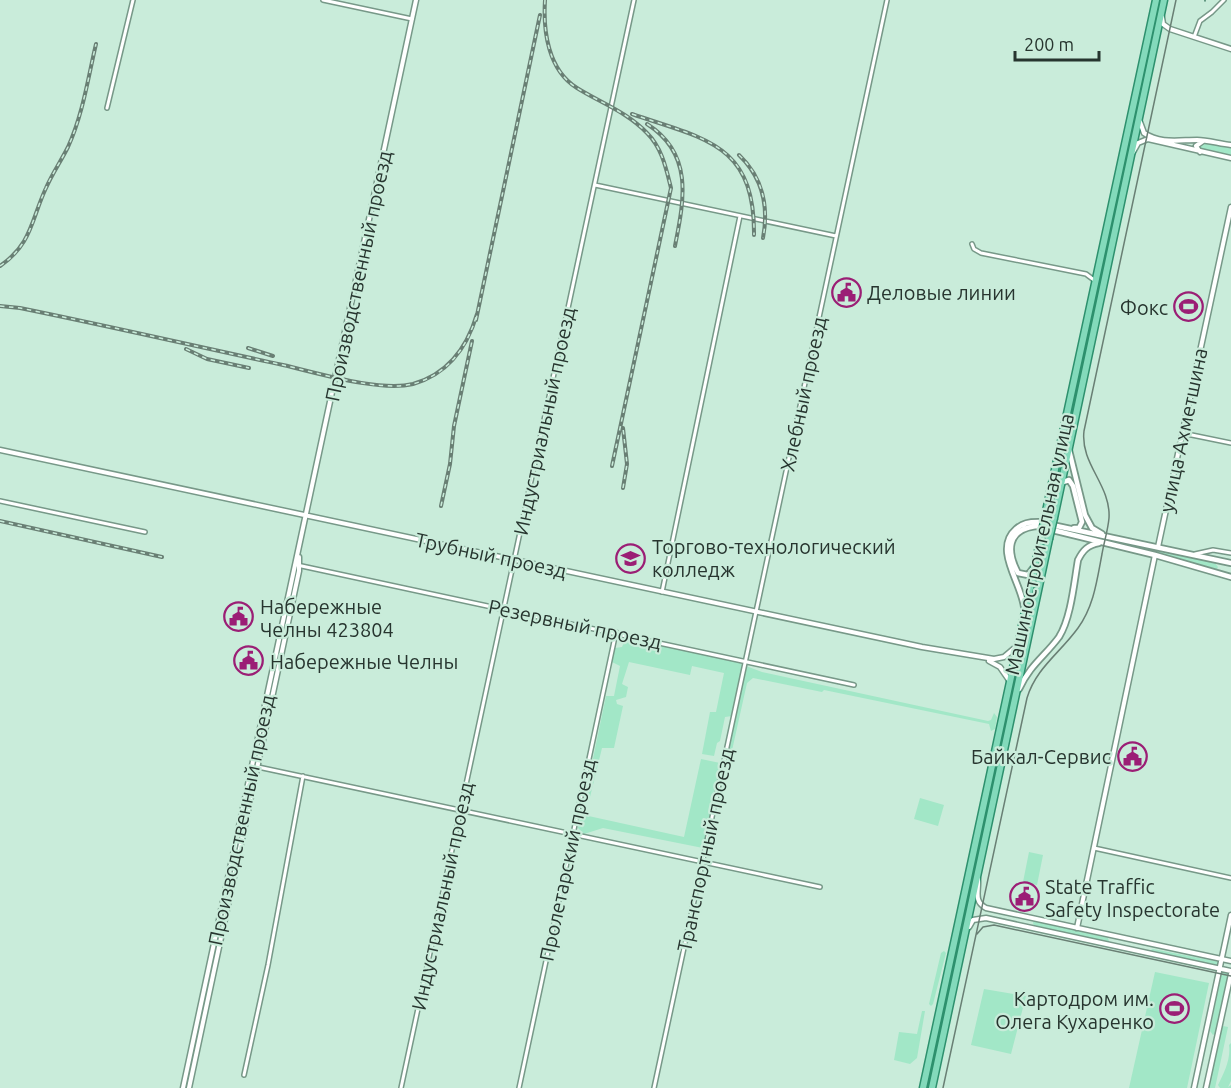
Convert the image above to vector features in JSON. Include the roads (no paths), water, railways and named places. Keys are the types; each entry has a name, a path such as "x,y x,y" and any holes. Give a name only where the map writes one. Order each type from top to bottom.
{"main road":[{"name":"Машиностроительная улица","path":"922,1088 1156,0"},
{"name":"Машиностроительная улица","path":"932,1088 1164,0"},
{"path":"1112,208 1115,214 1121,208"},
{"path":"1105,238 1110,229 1113,239"},
{"path":"1069,448 1088,523 1092,528 1110,538"},
{"path":"1061,485 1066,480 1072,482 1082,517 1081,526 1069,529"},
{"path":"1024,612 1020,588 1006,553 1010,534 1021,525 1033,522 1231,563"},
{"path":"1034,567 1028,575 1021,575 1017,571 1011,553 1015,535 1028,527 1036,526 1155,555 1231,577"},
{"path":"1124,548 1122,544 1126,541"},
{"path":"1016,694 1025,675 1058,638 1065,624 1082,552 1088,546 1102,543"},
{"path":"1212,571 1220,568 1220,564 1215,560"},
{"path":"1028,597 1031,603 1036,599"},
{"path":"990,772 993,780 999,774"},
{"path":"985,798 990,792 993,800"},
{"path":"947,973 949,982 957,973"},
{"path":"942,999 948,991 951,1001"}],"street":[{"path":"107,108 133,0"},
{"path":"322,0 412,19"},
{"name":"Производственный проезд","path":"183,1088 258,767 298,551 416,0"},
{"name":"Индустриальный проезд","path":"401,1088 634,0"},
{"name":"Хлебный проезд","path":"756,612 887,0"},
{"path":"1194,37 1200,21 1224,0"},
{"path":"1161,13 1163,24 1170,29 1231,49"},
{"path":"1155,40 1163,30 1170,29"},
{"path":"1140,116 1142,130 1148,138 1201,153 1231,158"},
{"path":"1131,155 1138,143 1148,138 1203,141 1231,146"},
{"path":"1201,153 1197,151 1196,146 1203,141"},
{"path":"595,185 836,236"},
{"name":"улица Ахметшина","path":"1158,548 1231,207"},
{"path":"662,592 740,216"},
{"path":"972,244 974,249 981,253 1086,274 1093,278 1095,285"},
{"path":"1086,274 1094,272 1099,266"},
{"path":"1182,433 1231,443"},
{"name":"Трубный проезд","path":"0,450 756,612 983,658"},
{"path":"0,501 145,532"},
{"path":"1193,555 1213,550 1231,553"},
{"path":"1077,928 1155,555"},
{"name":"Резервный проезд","path":"297,565 854,685"},
{"name":"Транспортный проезд","path":"654,1088 756,612"},
{"name":"Производственный проезд","path":"189,1088 203,1007 253,765 284,631"},
{"name":"Пролетарский проезд","path":"519,1088 616,632"},
{"path":"983,658 1004,657 1017,645"},
{"path":"983,658 1000,667 1010,681"},
{"path":"253,765 820,887"},
{"path":"244,1075 268,965 303,776"},
{"path":"1094,848 1231,878"},
{"path":"978,875 977,898 986,908 1231,961"},
{"path":"1002,922 998,915 1004,912"},
{"path":"1194,1088 1231,915"},
{"path":"961,953 970,923 984,918 1231,973 1206,1088"},
{"path":"1035,929 1030,926 1030,922 1037,919"},
{"path":"1105,945 1109,942 1109,934"},
{"path":"1152,955 1150,948 1156,944"},
{"path":"1207,1030 1212,1037 1217,1035"},
{"path":"1200,1058 1208,1055 1212,1060"}],"tram line":[{"path":"943,1088 1027,698 1042,669 1083,620 1096,583 1109,518 1105,495 1086,454 1084,431 1176,0"},
{"path":"977,934 983,927 994,925 1231,976"}],"railway":[{"path":"545,0 545,24 549,49 559,71 577,88 622,113 647,133 660,152 671,188 612,466"},
{"path":"476,320 540,15"},
{"path":"0,266 11,258 25,240 48,183 68,147 81,109 96,44"},
{"path":"632,114 703,139 720,149 735,163 745,181 752,204 754,235"},
{"path":"647,124 662,136 672,149 679,164 682,195 675,246"},
{"path":"739,155 754,173 762,193 765,215 763,238"},
{"path":"0,306 20,308 383,386 413,384 436,374 462,348 477,314"},
{"path":"441,506 450,464 454,426 472,341"},
{"path":"248,348 273,356"},
{"path":"186,349 207,359 249,368"},
{"path":"623,428 627,464 623,488"},
{"path":"0,521 162,557"}],"place":[{"name":"Деловые линии","path":"846,292"},
{"name":"Фокс","path":"1189,307"},
{"name":"Торгово-технологический колледж","path":"631,558"},
{"name":"Набережные Челны 423804","path":"239,617"},
{"name":"Набережные Челны","path":"249,661"},
{"name":"Байкал-Сервис","path":"1132,756"},
{"name":"State Traffic Safety Inspectorate","path":"1024,897"},
{"name":"Картодром им. Олега Кухаренко","path":"1175,1009"}]}
